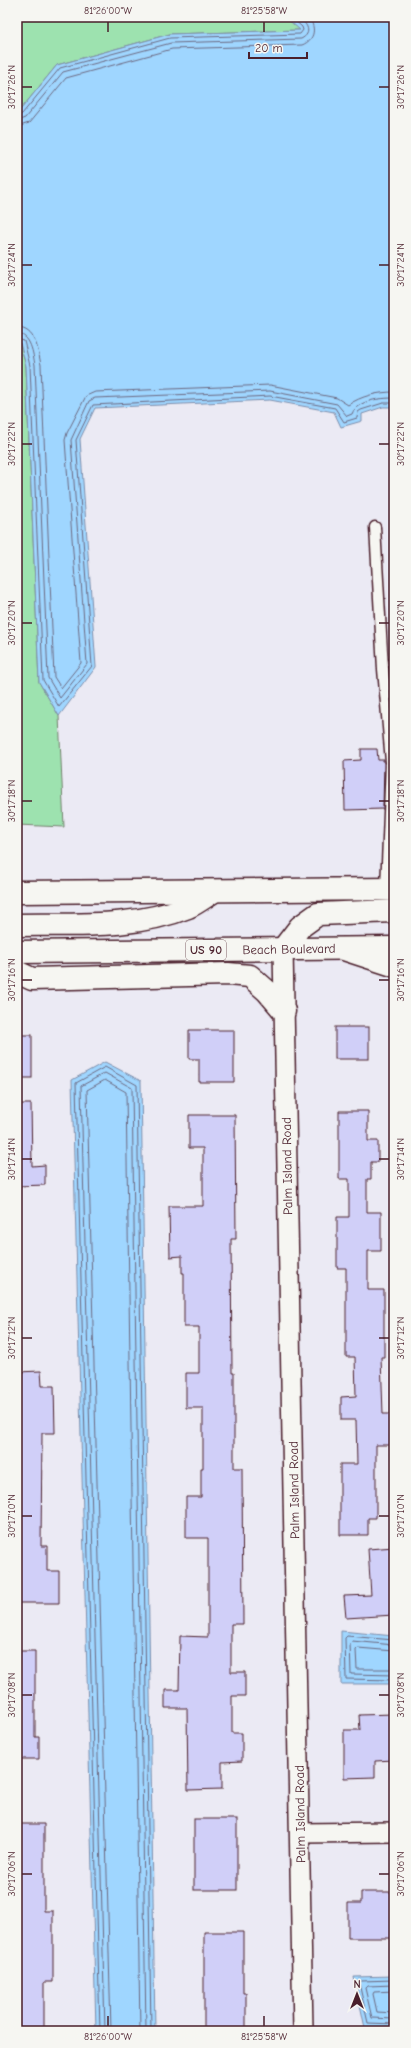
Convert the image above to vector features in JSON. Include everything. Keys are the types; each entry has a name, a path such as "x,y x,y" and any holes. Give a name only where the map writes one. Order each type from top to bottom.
{"highway":[{"path":"17,892 390,889"},
{"path":"17,925 118,923 159,915 189,907 214,891"},
{"path":"283,949 300,927 318,914 394,910"},
{"name":"Beach Boulevard","path":"17,952 394,948"},
{"path":"17,972 32,979 228,974 250,976 284,1011"}],"street":[{"name":"Palm Island Road","path":"283,949 304,2031"},
{"path":"336,949 394,967"},
{"path":"301,1833 394,1832"}],"lane":[{"path":"375,527 383,669 391,762 390,889"}],"green space":[{"path":"17,17 285,17 301,30 170,34 57,65 17,114"},
{"path":"17,343 20,343 26,366 39,682 59,716 64,827 17,825"}],"water":[{"path":"285,17 394,17 394,407 383,407 362,414 362,421 341,427 334,412 270,400 95,408 80,439 96,667 59,716 39,682 26,366 20,343 17,343 17,114 57,65 170,34 300,30"},
{"path":"105,1062 141,1081 155,2031 96,2031 72,1080"},
{"path":"341,1631 394,1636 394,1684 341,1684"},
{"path":"394,1976 394,2028 365,2028 354,1977"}],"building":[{"path":"361,749 377,749 378,760 384,760 383,809 345,810 344,761 361,760"},
{"path":"335,1027 369,1027 369,1059 335,1059"},
{"path":"189,1030 234,1030 234,1082 199,1082 199,1059 189,1059"},
{"path":"17,1035 32,1035 32,1078 17,1078"},
{"path":"17,1104 31,1104 32,1166 45,1165 45,1185 17,1186"},
{"path":"339,1111 368,1111 368,1141 378,1141 378,1162 371,1162 371,1179 367,1179 367,1212 381,1212 381,1251 368,1251 368,1290 384,1290 384,1357 381,1357 383,1414 394,1414 394,1445 376,1445 376,1518 368,1518 368,1535 340,1535 340,1464 357,1464 356,1420 341,1420 341,1397 356,1396 355,1357 346,1357 346,1268 337,1268 337,1217 349,1217 349,1179 339,1179"},
{"path":"189,1115 235,1115 236,1239 231,1239 232,1373 234,1373 234,1468 242,1468 243,1624 231,1624 231,1672 245,1672 245,1696 232,1696 232,1733 242,1733 242,1761 222,1762 222,1789 188,1790 187,1708 165,1708 165,1690 179,1690 180,1636 208,1637 208,1538 186,1538 186,1497 201,1497 201,1468 203,1468 203,1408 186,1408 186,1373 199,1373 199,1327 184,1327 184,1273 182,1273 182,1256 170,1257 169,1206 203,1206 203,1148 189,1148"},
{"path":"41,1371 42,1386 54,1386 55,1433 42,1433 41,1546 47,1546 47,1571 59,1571 59,1603 17,1603 17,1372"},
{"path":"394,1547 394,1615 346,1618 344,1596 371,1595 368,1549"},
{"path":"17,1651 35,1651 35,1737 39,1737 39,1759 17,1759"},
{"path":"394,1714 394,1760 375,1761 375,1777 344,1778 344,1730 360,1730 359,1715"},
{"path":"194,1819 237,1819 237,1890 194,1890"},
{"path":"17,1824 44,1824 44,1911 53,1911 53,1982 44,1982 44,2031 17,2031"},
{"path":"361,1892 394,1892 394,1938 348,1938 348,1903 361,1903"},
{"path":"204,1932 243,1932 243,1993 246,1993 246,2031 204,2031"}]}
